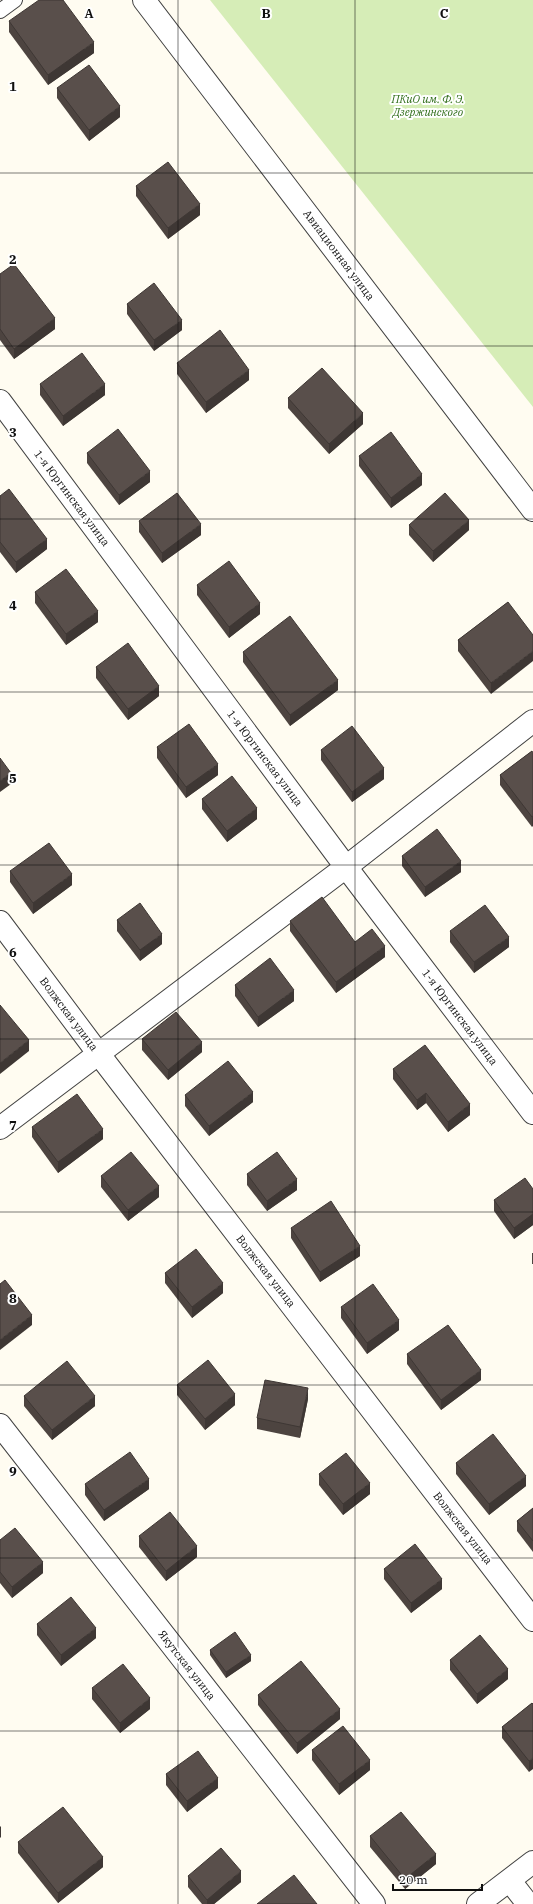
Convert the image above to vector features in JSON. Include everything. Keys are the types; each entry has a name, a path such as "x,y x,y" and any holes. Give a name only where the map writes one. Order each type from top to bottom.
{"street":[{"name":"Авиационная улица","path":"144,0 533,510"},
{"name":"1-я Юргинская улица","path":"0,401 346,867 533,1113"},
{"path":"0,1128 346,867 533,721"},
{"name":"Волжская улица","path":"0,922 98,1053 533,1620"},
{"name":"Якутская улица","path":"0,1425 374,1904"},
{"path":"478,1904 533,1862"},
{"path":"510,1881 528,1904"}],"lane":[{"path":"0,11 15,0"}],"green space":[{"name":"ПКиО им. Ф. Э. Дзержинского","path":"210,0 533,0 533,407"}],"building":[{"path":"39,0 63,0 94,42 48,75 9,21"},
{"path":"89,65 120,106 89,130 57,88"},
{"path":"168,162 200,204 168,228 136,186"},
{"path":"14,264 55,318 14,349 0,329 0,274"},
{"path":"154,283 182,320 154,340 127,304"},
{"path":"220,330 249,370 206,402 177,363"},
{"path":"82,353 105,384 63,416 40,384"},
{"path":"322,368 363,413 329,444 288,398"},
{"path":"118,429 150,471 119,495 87,453"},
{"path":"391,432 422,474 391,498 359,456"},
{"path":"9,489 47,539 16,562 0,542 0,496"},
{"path":"177,493 201,524 162,553 139,521"},
{"path":"445,493 469,520 433,551 409,525"},
{"path":"229,561 260,603 229,627 197,585"},
{"path":"66,569 98,611 66,634 35,592"},
{"path":"508,602 533,635 533,651 491,683 458,640"},
{"path":"290,616 338,680 290,715 243,652"},
{"path":"128,643 159,686 128,709 96,667"},
{"path":"189,724 218,764 186,787 157,747"},
{"path":"352,726 384,768 352,792 321,750"},
{"path":"532,751 533,816 532,817 500,775"},
{"path":"0,758 11,773 0,781"},
{"path":"232,776 257,808 227,831 202,799"},
{"path":"437,829 461,861 425,887 402,856"},
{"path":"49,843 72,874 33,903 10,871"},
{"path":"322,897 355,942 372,929 385,946 336,982 290,921"},
{"path":"140,903 162,934 140,950 117,920"},
{"path":"485,905 509,937 474,962 450,931"},
{"path":"270,958 294,990 258,1017 235,985"},
{"path":"0,1005 29,1040 0,1063"},
{"path":"176,1012 202,1042 168,1070 142,1039"},
{"path":"425,1045 470,1104 448,1122 426,1093 417,1100 393,1069"},
{"path":"228,1061 253,1092 209,1126 185,1095"},
{"path":"77,1094 103,1129 58,1162 32,1127"},
{"path":"131,1152 159,1186 128,1210 101,1176"},
{"path":"277,1152 297,1179 267,1201 247,1174"},
{"path":"525,1178 533,1189 533,1214 514,1228 494,1200"},
{"path":"331,1201 360,1246 320,1272 291,1228"},
{"path":"196,1249 223,1283 192,1307 165,1273"},
{"path":"5,1280 32,1315 0,1340 0,1284"},
{"path":"373,1284 399,1320 367,1343 341,1307"},
{"path":"448,1325 481,1370 441,1400 407,1354"},
{"path":"208,1360 235,1394 205,1419 177,1385"},
{"path":"67,1361 95,1396 52,1430 24,1396"},
{"path":"265,1380 308,1388 300,1427 257,1418"},
{"path":"493,1434 526,1476 489,1504 456,1463"},
{"path":"130,1452 149,1479 104,1510 85,1484"},
{"path":"346,1453 370,1483 343,1504 319,1474"},
{"path":"533,1508 533,1541 517,1521"},
{"path":"170,1512 197,1546 166,1571 139,1536"},
{"path":"15,1528 43,1562 12,1587 0,1572 0,1540"},
{"path":"415,1544 442,1579 411,1603 384,1569"},
{"path":"71,1597 96,1628 61,1655 37,1624"},
{"path":"235,1632 251,1655 226,1672 210,1650"},
{"path":"480,1635 508,1669 477,1694 450,1660"},
{"path":"301,1661 340,1709 297,1743 258,1695"},
{"path":"123,1664 150,1698 120,1723 92,1688"},
{"path":"532,1703 533,1758 529,1761 502,1727"},
{"path":"343,1726 370,1760 339,1784 312,1750"},
{"path":"198,1751 218,1778 187,1801 166,1774"},
{"path":"63,1807 103,1857 58,1893 18,1842"},
{"path":"401,1812 436,1854 405,1879 370,1836"},
{"path":"221,1848 241,1871 207,1900 188,1876"},
{"path":"294,1875 317,1904 257,1904"}]}
